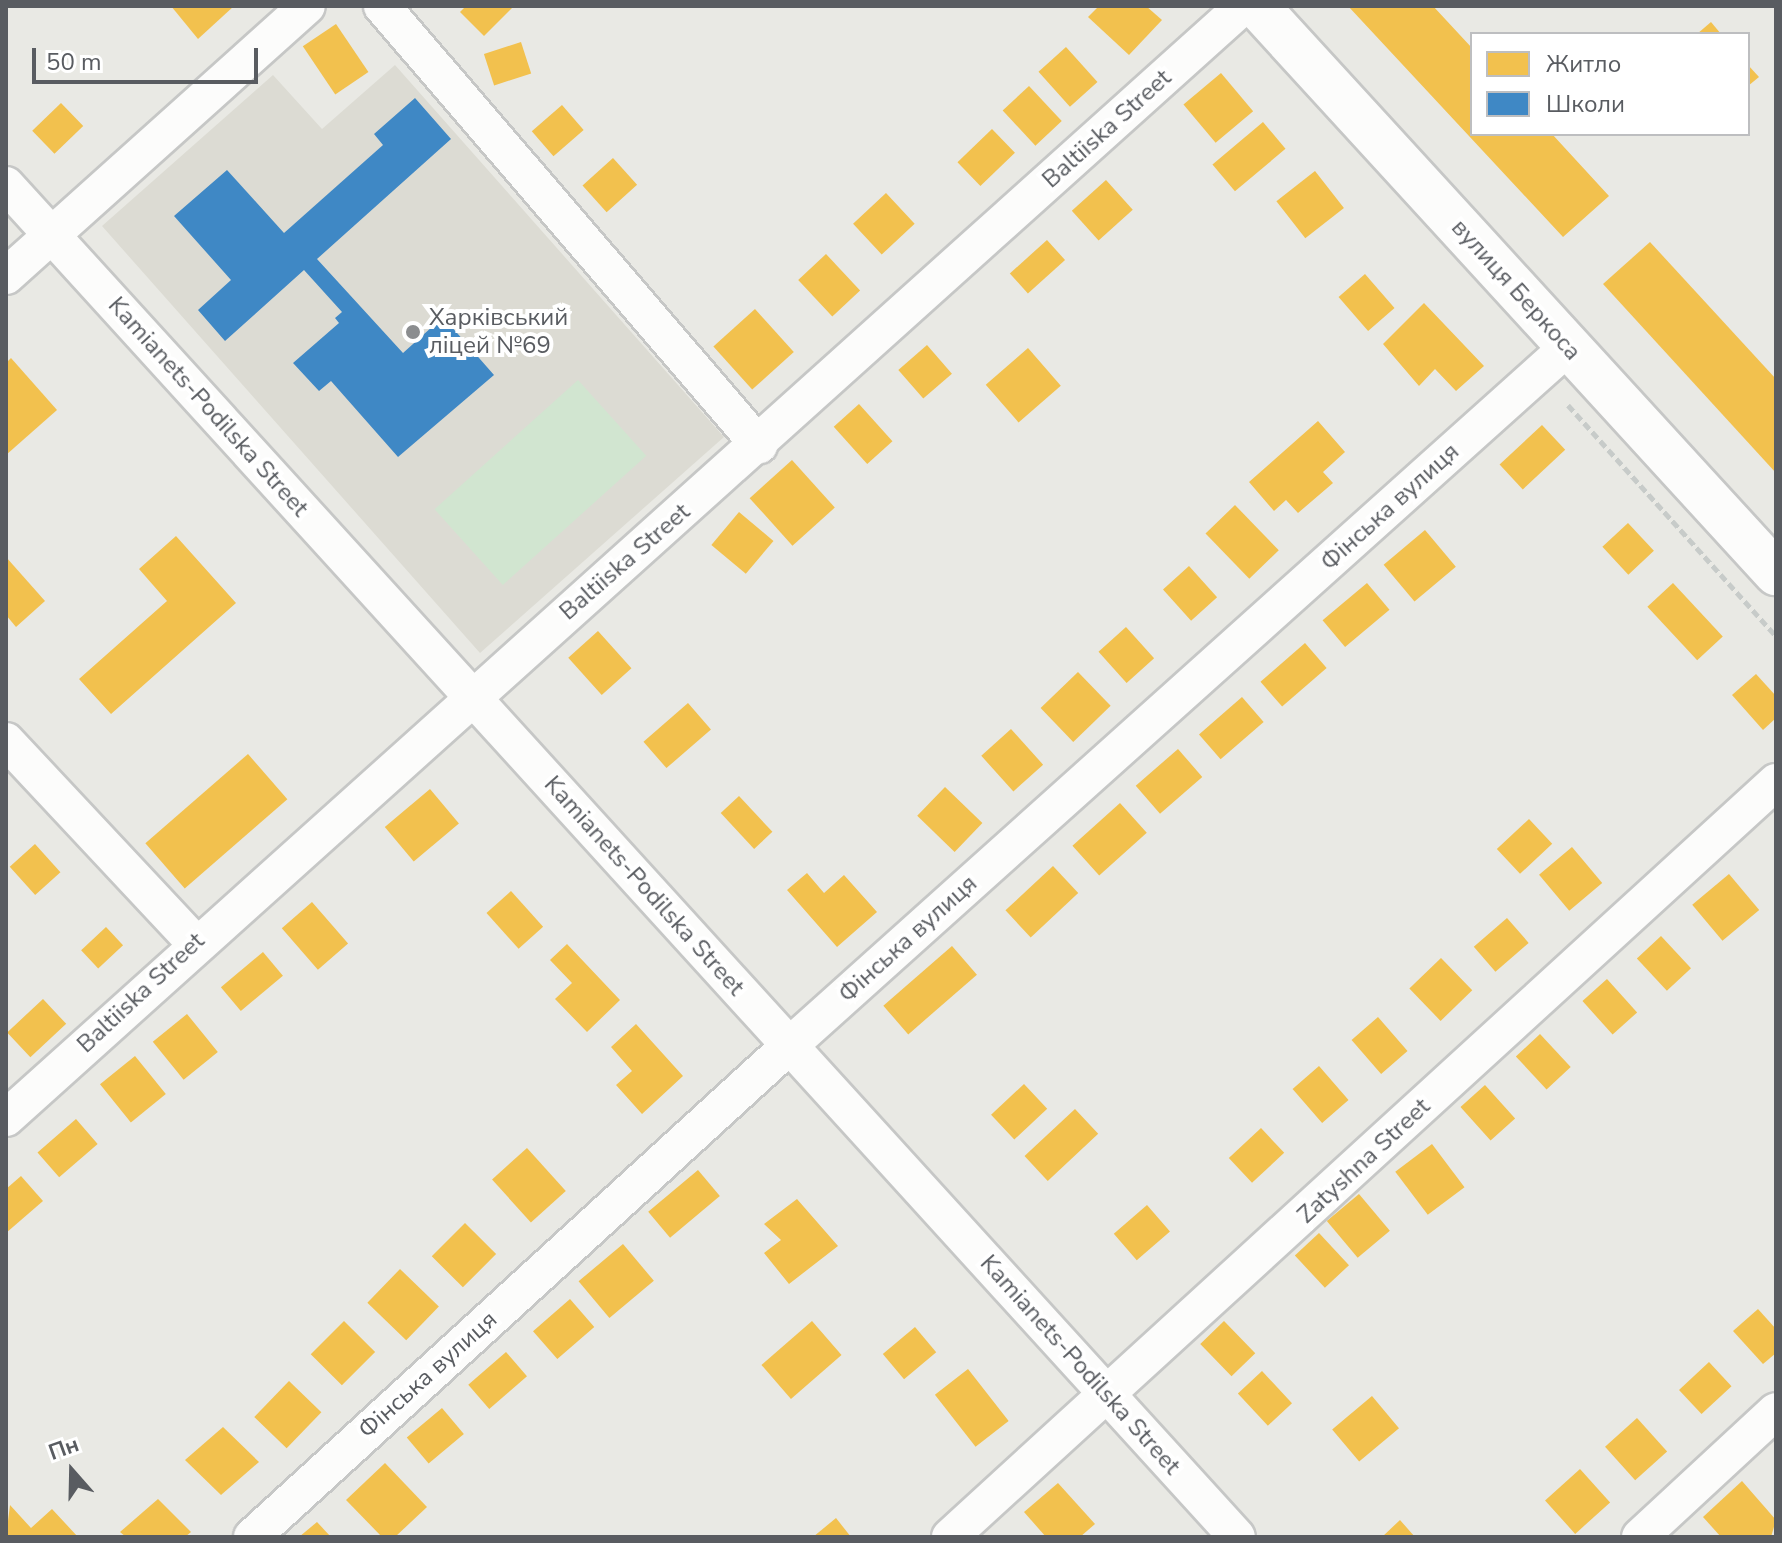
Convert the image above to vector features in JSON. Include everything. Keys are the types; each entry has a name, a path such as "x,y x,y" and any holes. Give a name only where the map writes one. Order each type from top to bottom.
{"street":[{"path":"6,276 307,6"},
{"path":"382,6 759,445"},
{"name":"Baltiiska Street","path":"6,1118 195,943 471,696 759,445 1243,6"},
{"name":"вулиця Беркоса","path":"1257,6 1776,573"},
{"name":"Kamianets-Podilska Street","path":"6,185 1237,1537"},
{"name":"Фінська вулиця","path":"252,1537 789,1046 1568,347"},
{"path":"6,741 195,943"},
{"name":"Zatyshna Street","path":"950,1537 1108,1397 1776,782"},
{"path":"1640,1537 1776,1411"}],"shaded area":[{"name":"Харківський ліцей №69","path":"395,65 724,437 480,653 102,226 273,75 322,129"}],"green space":[{"path":"578,380 646,456 503,585 435,509"}],"building: Житло":[{"path":"171,6 234,6 198,39"},
{"path":"466,6 514,6 484,36 460,12"},
{"path":"1099,6 1146,6 1162,20 1129,55 1088,17"},
{"path":"1348,6 1433,6 1470,46 1470,136 1554,136 1609,196 1563,237"},
{"path":"1711,22 1719,32 1699,32"},
{"path":"336,24 368,72 335,94 303,46"},
{"path":"521,42 531,73 494,85 484,54"},
{"path":"1066,47 1097,82 1070,107 1039,72"},
{"path":"1750,67 1759,77 1750,84"},
{"path":"1221,73 1253,111 1216,143 1183,104"},
{"path":"1029,86 1062,121 1035,146 1003,111"},
{"path":"61,103 83,126 54,154 32,131"},
{"path":"562,105 584,130 553,156 532,131"},
{"path":"1263,122 1285,149 1235,191 1212,164"},
{"path":"992,129 1015,153 980,186 957,162"},
{"path":"613,158 637,185 607,212 583,185"},
{"path":"1315,171 1344,208 1305,238 1276,201"},
{"path":"1106,180 1133,210 1099,241 1072,211"},
{"path":"886,193 915,224 882,254 853,224"},
{"path":"1047,240 1065,260 1028,294 1010,273"},
{"path":"1650,242 1776,379 1776,473 1603,284"},
{"path":"826,254 860,291 832,316 798,280"},
{"path":"1365,274 1395,308 1368,331 1339,297"},
{"path":"1424,303 1484,366 1456,391 1435,369 1419,386 1383,344"},
{"path":"755,309 794,352 752,390 713,346"},
{"path":"927,345 952,374 923,399 898,370"},
{"path":"1028,348 1061,386 1019,422 986,385"},
{"path":"11,358 57,410 6,455 6,363"},
{"path":"859,404 892,441 867,464 834,427"},
{"path":"1318,421 1345,452 1323,472 1333,483 1298,513 1286,500 1274,511 1249,482"},
{"path":"1542,425 1565,450 1523,489 1500,465"},
{"path":"792,460 835,508 792,546 750,498"},
{"path":"1235,505 1279,550 1249,579 1206,533"},
{"path":"739,512 773,541 746,574 711,545"},
{"path":"1628,523 1654,551 1628,575 1602,547"},
{"path":"1425,530 1456,567 1414,601 1384,565"},
{"path":"176,536 236,603 111,714 79,679 167,601 139,569"},
{"path":"6,557 45,601 16,627 6,615"},
{"path":"1189,566 1217,597 1191,621 1163,589"},
{"path":"1367,583 1389,610 1345,647 1323,620"},
{"path":"1673,583 1723,636 1697,660 1647,607"},
{"path":"1126,627 1154,658 1127,683 1099,652"},
{"path":"598,631 631,668 602,695 568,658"},
{"path":"1305,643 1327,668 1282,707 1260,682"},
{"path":"1078,672 1111,706 1073,742 1041,708"},
{"path":"1756,674 1776,696 1776,718 1763,730 1732,695"},
{"path":"1242,697 1264,722 1221,759 1199,734"},
{"path":"688,703 711,729 666,768 643,742"},
{"path":"1011,729 1043,765 1013,791 981,756"},
{"path":"1178,749 1202,777 1160,814 1136,786"},
{"path":"248,754 287,799 185,889 145,843"},
{"path":"945,787 982,823 955,852 917,816"},
{"path":"430,789 459,823 414,861 385,827"},
{"path":"739,796 772,832 754,849 721,813"},
{"path":"1120,803 1147,833 1099,876 1072,846"},
{"path":"1529,819 1552,844 1520,874 1497,849"},
{"path":"35,844 60,872 35,895 10,867"},
{"path":"1572,847 1602,883 1569,911 1539,875"},
{"path":"1053,866 1078,893 1031,937 1005,910"},
{"path":"807,873 824,893 844,875 877,912 837,947 787,890"},
{"path":"1729,874 1759,910 1722,941 1692,905"},
{"path":"511,891 543,927 519,949 486,913"},
{"path":"312,902 348,944 318,970 282,928"},
{"path":"1507,918 1529,943 1495,972 1474,947"},
{"path":"106,927 123,945 98,968 81,950"},
{"path":"1661,936 1691,968 1667,991 1637,959"},
{"path":"567,944 620,1000 587,1032 555,999 572,983 550,960"},
{"path":"952,946 977,975 908,1034 883,1006"},
{"path":"263,952 283,976 241,1011 221,987"},
{"path":"1441,958 1472,990 1441,1021 1409,989"},
{"path":"1607,979 1637,1012 1613,1035 1582,1001"},
{"path":"43,999 66,1024 30,1057 7,1032"},
{"path":"187,1014 218,1052 184,1080 153,1042"},
{"path":"1378,1017 1408,1051 1381,1074 1352,1040"},
{"path":"636,1024 683,1076 642,1114 616,1085 632,1071 611,1047"},
{"path":"1540,1034 1571,1067 1547,1089 1516,1057"},
{"path":"135,1056 166,1094 131,1122 100,1084"},
{"path":"1319,1066 1349,1100 1322,1123 1293,1089"},
{"path":"1024,1084 1047,1109 1014,1140 991,1115"},
{"path":"1485,1085 1515,1118 1491,1141 1460,1107"},
{"path":"1075,1109 1098,1134 1048,1181 1025,1156"},
{"path":"76,1119 98,1144 59,1177 38,1152"},
{"path":"1261,1128 1284,1153 1252,1183 1229,1158"},
{"path":"1432,1144 1464,1187 1428,1215 1395,1172"},
{"path":"527,1148 566,1191 531,1223 492,1179"},
{"path":"698,1170 720,1196 670,1238 648,1212"},
{"path":"21,1176 43,1201 6,1233 6,1189"},
{"path":"1359,1194 1390,1231 1358,1258 1327,1221"},
{"path":"797,1199 838,1246 789,1284 764,1253 781,1240 764,1224"},
{"path":"1147,1205 1170,1231 1137,1260 1114,1234"},
{"path":"465,1223 496,1254 463,1287 432,1256"},
{"path":"1319,1233 1349,1265 1325,1288 1295,1256"},
{"path":"623,1244 654,1281 609,1318 579,1281"},
{"path":"400,1269 439,1307 406,1340 367,1303"},
{"path":"570,1299 594,1327 557,1359 533,1331"},
{"path":"1758,1309 1776,1329 1776,1353 1763,1364 1733,1331"},
{"path":"344,1321 375,1352 342,1385 311,1354"},
{"path":"812,1321 842,1355 791,1399 761,1365"},
{"path":"1224,1321 1255,1353 1232,1376 1200,1344"},
{"path":"915,1327 936,1352 904,1379 883,1354"},
{"path":"506,1352 527,1376 489,1409 468,1385"},
{"path":"1709,1362 1732,1386 1702,1414 1679,1390"},
{"path":"968,1369 1009,1421 976,1447 935,1395"},
{"path":"1262,1371 1292,1403 1268,1426 1238,1394"},
{"path":"289,1381 321,1412 287,1448 254,1417"},
{"path":"1372,1396 1399,1428 1359,1462 1332,1429"},
{"path":"442,1408 464,1434 429,1464 407,1438"},
{"path":"1637,1418 1667,1451 1635,1480 1605,1447"},
{"path":"223,1427 259,1462 221,1495 185,1460"},
{"path":"385,1463 427,1507 395,1537 382,1537 346,1500"},
{"path":"1580,1469 1610,1502 1575,1534 1545,1500"},
{"path":"1742,1481 1776,1520 1771,1537 1721,1537 1703,1517"},
{"path":"1058,1483 1095,1524 1080,1537 1046,1537 1024,1512"},
{"path":"158,1499 191,1532 185,1537 126,1537 120,1532"},
{"path":"10,1505 31,1528 52,1509 78,1537 6,1537"},
{"path":"836,1518 851,1537 813,1537"},
{"path":"1400,1520 1415,1537 1382,1537"},
{"path":"317,1522 331,1537 299,1537"}],"building: Школи":[{"path":"415,98 451,139 317,259 403,353 443,317 494,375 398,457 331,381 319,391 293,363 339,323 335,318 342,312 304,270 225,341 198,310 231,280 174,216 227,170 284,233 383,145 374,134"}],"place":[{"name":"Харківський ліцей №69","path":"413,332"}]}
